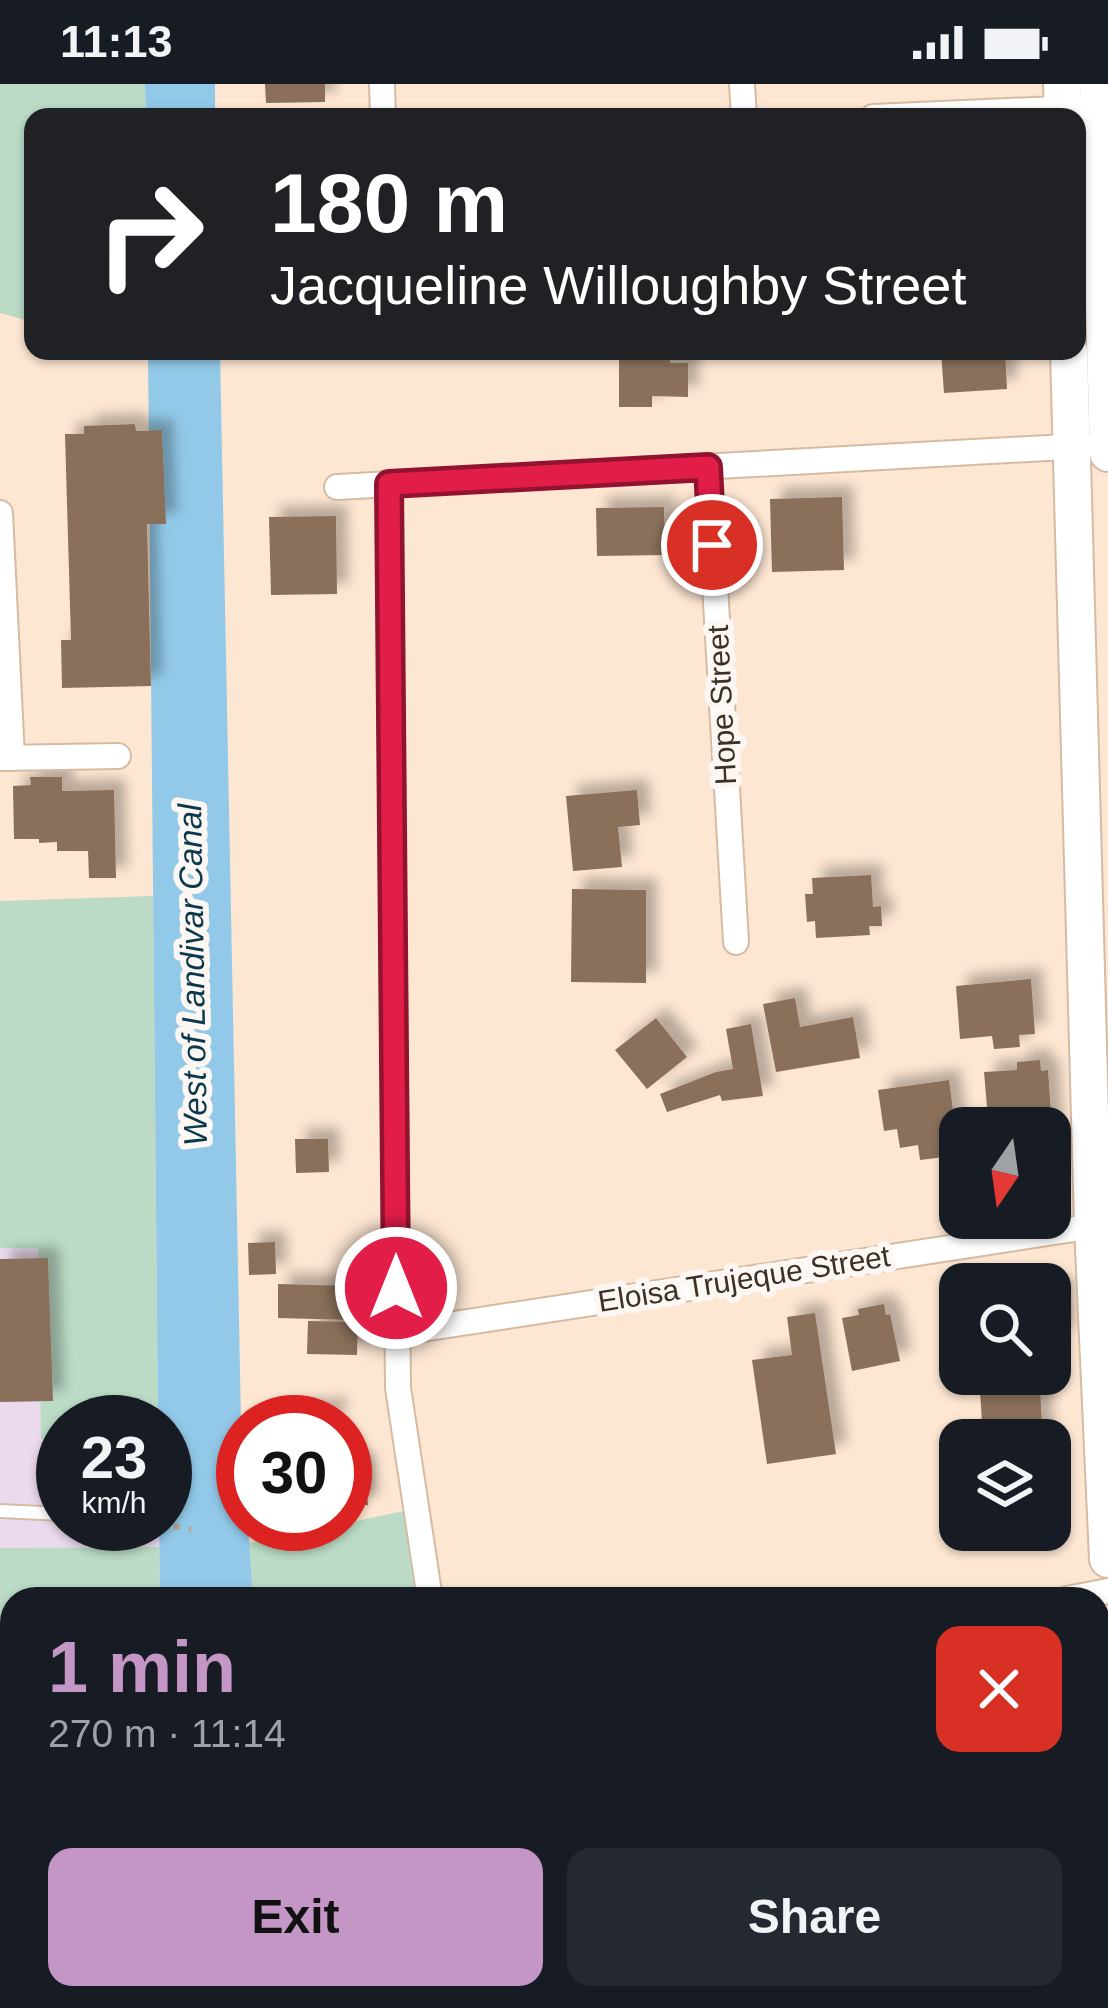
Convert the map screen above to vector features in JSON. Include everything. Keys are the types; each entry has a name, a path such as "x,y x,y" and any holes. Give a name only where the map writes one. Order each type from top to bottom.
{"street":[{"path":"981,108 1077,100"},
{"path":"1086,242 1099,448 1093,712 1093,1226 1108,1559"},
{"path":"1072,360 1099,448"},
{"path":"337,487 1099,448"},
{"name":"Hope Street","path":"708,467 736,942"},
{"path":"389,484 396,1333 398,1388 428,1587"},
{"path":"0,513 6,758 118,756"},
{"name":"Eloisa Trujeque Street","path":"396,1333 1093,1226"}],"lane":[{"path":"0,1511 36,1513"}],"shaded area":[{"path":"38,1247 36,1548 0,1548 0,1248"}],"green space":[{"path":"0,84 145,84 146,108 24,108 24,320 0,313"},
{"path":"153,896 158,1395 40,1395 38,1248 0,1248 0,901"},
{"path":"409,1510 422,1587 252,1587 250,1551 372,1551 372,1518"},
{"path":"0,1548 159,1551 160,1587 0,1587"}],"water":[{"path":"145,84 215,84 215,108 146,108"},
{"name":"West of Landivar Canal","path":"148,360 220,360 240,1395 216,1395 216,1551 250,1551 252,1587 160,1587 159,1551 192,1551 192,1395 158,1395"}],"building":[{"path":"265,84 325,84 325,102 266,103"},
{"path":"619,360 688,363 688,397 652,396 652,407 619,407"},
{"path":"942,360 1005,360 1007,389 944,393"},
{"path":"135,424 136,431 162,430 166,524 147,524 151,686 62,688 61,640 71,640 65,434 84,434 84,426"},
{"path":"842,497 844,570 772,572 770,499"},
{"path":"664,507 665,555 597,556 596,508"},
{"path":"336,516 337,594 271,595 269,517"},
{"path":"30,777 62,777 62,791 114,790 116,878 89,878 88,851 57,851 57,842 14,839 13,786 31,785"},
{"path":"637,790 640,825 618,827 622,867 573,871 566,796"},
{"path":"871,875 873,907 881,906 882,926 869,926 870,935 816,938 815,921 807,922 805,894 813,894 812,878"},
{"path":"572,889 646,890 646,983 571,982"},
{"path":"1031,979 1035,1034 1019,1035 1020,1047 994,1049 992,1036 960,1039 956,986"},
{"path":"795,998 800,1027 853,1017 860,1058 776,1072 763,1004"},
{"path":"656,1018 687,1057 647,1089 615,1050"},
{"path":"751,1024 763,1096 722,1101 720,1095 667,1112 660,1094 733,1069 726,1029"},
{"path":"1040,1060 1041,1071 1048,1070 1051,1107 987,1107 984,1072 1017,1070 1017,1062"},
{"path":"949,1080 953,1107 939,1107 939,1158 920,1160 918,1145 900,1148 897,1129 884,1131 878,1090"},
{"path":"295,1139 328,1139 329,1172 296,1173"},
{"path":"275,1242 276,1274 249,1275 248,1243"},
{"path":"48,1258 53,1395 36,1395 36,1401 0,1402 0,1259"},
{"path":"278,1284 353,1286 353,1320 278,1318"},
{"path":"884,1304 900,1361 852,1371 842,1318"},
{"path":"815,1313 836,1454 767,1464 752,1360 792,1355 787,1317"},
{"path":"308,1321 358,1322 357,1355 307,1354"},
{"path":"980,1395 1040,1395 1042,1419 982,1419"}],"route":[{"path":"396,1288 389,484 708,467 712,545"}]}
